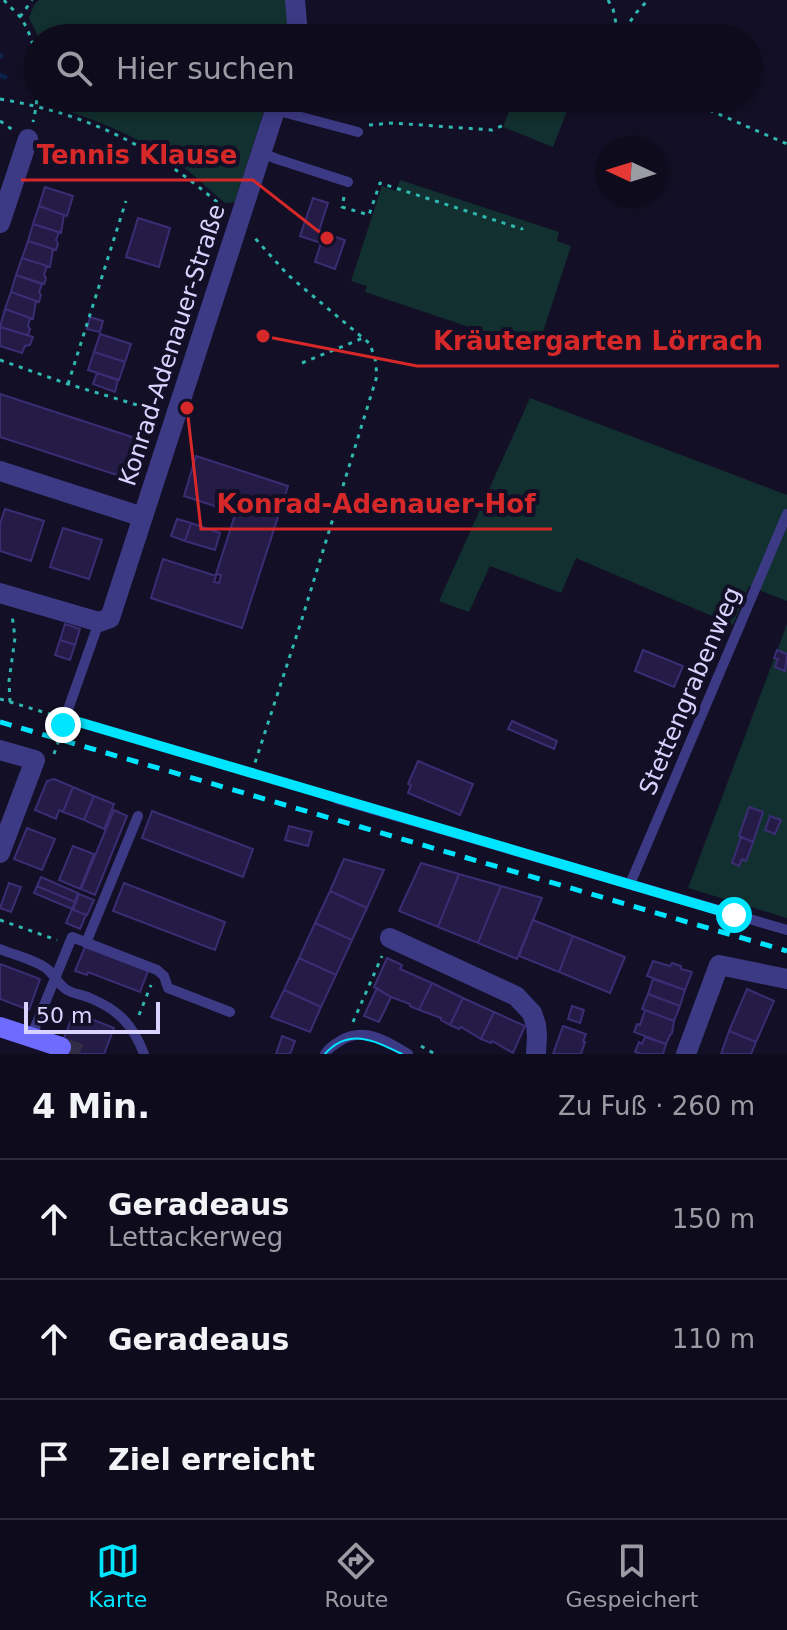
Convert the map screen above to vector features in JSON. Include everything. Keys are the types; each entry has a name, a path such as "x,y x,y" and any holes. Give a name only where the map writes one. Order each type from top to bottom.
{"main road":[{"path":"0,1027 61,1047"}],"street":[{"path":"295,0 297,24"},
{"name":"Konrad-Adenauer-Straße","path":"99,622 110,618 275,112"},
{"path":"0,223 28,139"},
{"path":"0,471 143,517"},
{"path":"8,596 99,622"},
{"path":"0,750 35,760 0,853"},
{"path":"390,938 516,996 532,1013 536,1025 536,1054"},
{"path":"686,1054 719,965 787,979"}],"lane":[{"path":"300,112 358,132"},
{"path":"262,153 348,182"},
{"name":"Stettengrabenweg","path":"630,884 787,514"},
{"path":"65,718 99,622"},
{"path":"337,799 787,930"},
{"path":"86,943 138,816"},
{"path":"31,1037 72,937 157,970 164,976 168,988 230,1012"},
{"path":"0,949 44,966 69,991 112,1009 128,1022 144,1054"},
{"path":"325,1054 329,1048 354,1034 376,1036 408,1054"}],"path":[{"path":"4,0 24,25"},
{"path":"20,17 32,0"},
{"path":"608,0 616,24"},
{"path":"629,24 648,0"},
{"path":"0,99 24,103"},
{"path":"58,112 98,125 154,154 196,184 239,221 288,275 369,343 375,357 377,376 252,772"},
{"path":"714,112 787,144"},
{"path":"358,132 370,124 492,130 504,125"},
{"path":"348,182 342,207 369,215 380,183 522,230"},
{"path":"68,384 126,201"},
{"path":"302,363 363,338"},
{"path":"0,360 176,417"},
{"path":"8,596 15,638 9,681 10,702"},
{"path":"0,699 337,799"},
{"path":"35,760 51,761 65,718"},
{"path":"0,920 69,945"},
{"path":"348,1036 390,938"},
{"path":"133,1030 157,970"}],"green space":[{"path":"39,0 287,0 289,17 288,24 32,24 29,18"},
{"path":"71,112 264,112 235,202 225,203 187,170 158,151"},
{"path":"509,112 567,112 553,147 503,127"},
{"path":"400,180 559,232 557,241 571,246 540,341 526,337 523,345 365,292 367,286 351,281 382,186 396,191"},
{"path":"530,398 787,495 787,601 749,586 733,625 576,558 561,593 490,566 469,612 439,601"},
{"path":"787,624 787,918 688,888"}],"building":[{"path":"45,187 73,196 67,216 39,206"},
{"path":"313,198 328,203 319,231 345,240 335,269 315,262 321,243 300,236"},
{"path":"39,206 64,215 61,233 33,224"},
{"path":"138,218 170,228 159,267 126,257"},
{"path":"33,224 59,232 56,250 28,241"},
{"path":"28,241 53,249 50,267 22,258"},
{"path":"22,258 47,266 44,284 16,275"},
{"path":"16,275 42,284 39,302 11,292"},
{"path":"11,292 36,301 33,319 5,309"},
{"path":"5,309 30,318 28,335 0,327"},
{"path":"90,317 103,321 100,332 87,329"},
{"path":"0,327 33,337 30,345 25,346 22,353 0,346"},
{"path":"100,334 131,344 125,362 94,352"},
{"path":"94,352 125,362 119,380 88,370"},
{"path":"97,373 118,380 115,392 93,384"},
{"path":"0,394 135,438 123,477 0,437"},
{"path":"196,456 288,486 242,628 151,598 163,559 216,576 214,582 219,583 221,575 216,574 235,515 240,516 242,509 238,508 236,513 184,496"},
{"path":"5,509 44,521 31,561 0,551 0,524"},
{"path":"177,519 191,523 185,541 171,536"},
{"path":"191,523 220,533 215,550 185,541"},
{"path":"63,528 102,540 89,579 50,567"},
{"path":"65,624 80,629 75,645 60,640"},
{"path":"60,640 75,645 70,660 55,655"},
{"path":"643,650 683,666 674,687 635,671"},
{"path":"777,650 787,654 785,671 775,667"},
{"path":"512,721 557,741 554,749 508,729"},
{"path":"418,761 473,784 460,815 408,793 411,785 408,784"},
{"path":"54,779 73,787 63,812 59,810 56,819 35,810 47,781"},
{"path":"73,787 94,796 84,820 63,812"},
{"path":"94,796 114,804 104,829 84,820"},
{"path":"749,807 763,812 753,842 739,836"},
{"path":"114,810 127,816 95,895 81,889"},
{"path":"152,811 253,849 243,877 142,838"},
{"path":"770,816 781,820 775,834 765,830"},
{"path":"289,826 312,832 308,846 285,840"},
{"path":"27,828 55,839 42,870 14,859"},
{"path":"741,837 753,842 746,861 742,859 739,866 732,863"},
{"path":"73,846 94,854 80,889 59,880"},
{"path":"344,859 384,870 367,908 330,891"},
{"path":"421,863 459,874 438,927 399,911"},
{"path":"459,874 501,886 478,943 438,927"},
{"path":"41,877 78,893 75,902 37,886"},
{"path":"9,883 21,887 11,912 0,908"},
{"path":"124,883 225,922 215,950 113,911"},
{"path":"37,886 75,902 72,909 34,893"},
{"path":"501,886 542,898 517,959 478,943"},
{"path":"330,891 367,908 352,940 315,923"},
{"path":"79,894 94,900 87,915 73,910"},
{"path":"72,909 86,915 80,929 66,923"},
{"path":"533,920 573,936 559,972 519,956"},
{"path":"315,923 352,940 336,975 299,958"},
{"path":"573,936 625,957 610,993 559,972"},
{"path":"85,947 148,971 140,992 88,972 87,975 75,971"},
{"path":"299,958 336,975 321,1007 284,990"},
{"path":"387,958 402,965 400,969 432,983 419,1010 374,987"},
{"path":"653,961 670,966 672,963 692,972 685,990 647,976"},
{"path":"0,964 40,979 29,1010 0,999"},
{"path":"653,979 685,990 680,1006 648,994"},
{"path":"432,983 463,998 450,1025 419,1010"},
{"path":"377,988 391,997 379,1022 364,1016"},
{"path":"747,989 774,1001 756,1042 729,1031"},
{"path":"284,990 321,1007 310,1032 271,1017"},
{"path":"648,994 680,1006 674,1021 642,1009"},
{"path":"463,998 494,1012 481,1039 461,1027 450,1025"},
{"path":"572,1006 584,1010 580,1023 568,1019"},
{"path":"645,1010 674,1021 666,1044 634,1032"},
{"path":"74,1012 114,1028 104,1054 58,1054"},
{"path":"494,1012 525,1026 513,1053 492,1041 481,1039"},
{"path":"563,1026 586,1034 581,1054 553,1054"},
{"path":"729,1031 756,1042 751,1054 721,1054"},
{"path":"282,1036 295,1041 290,1054 276,1054"},
{"path":"645,1037 666,1044 663,1054 635,1052"}],"waterway":[{"path":"0,75 5,77"}],"tunnel":[{"path":"61,1047 81,1054"}],"tram line":[{"path":"325,1054 343,1041 353,1039 372,1041 402,1054"}],"railway":[{"path":"0,722 787,951"}],"place":[{"name":"Tennis Klause","path":"327,238"},
{"name":"Kräutergarten Lörrach","path":"263,336"},
{"name":"Konrad-Adenauer-Hof","path":"187,408"}],"route":[{"path":"63,725 65,718 734,915"}]}
